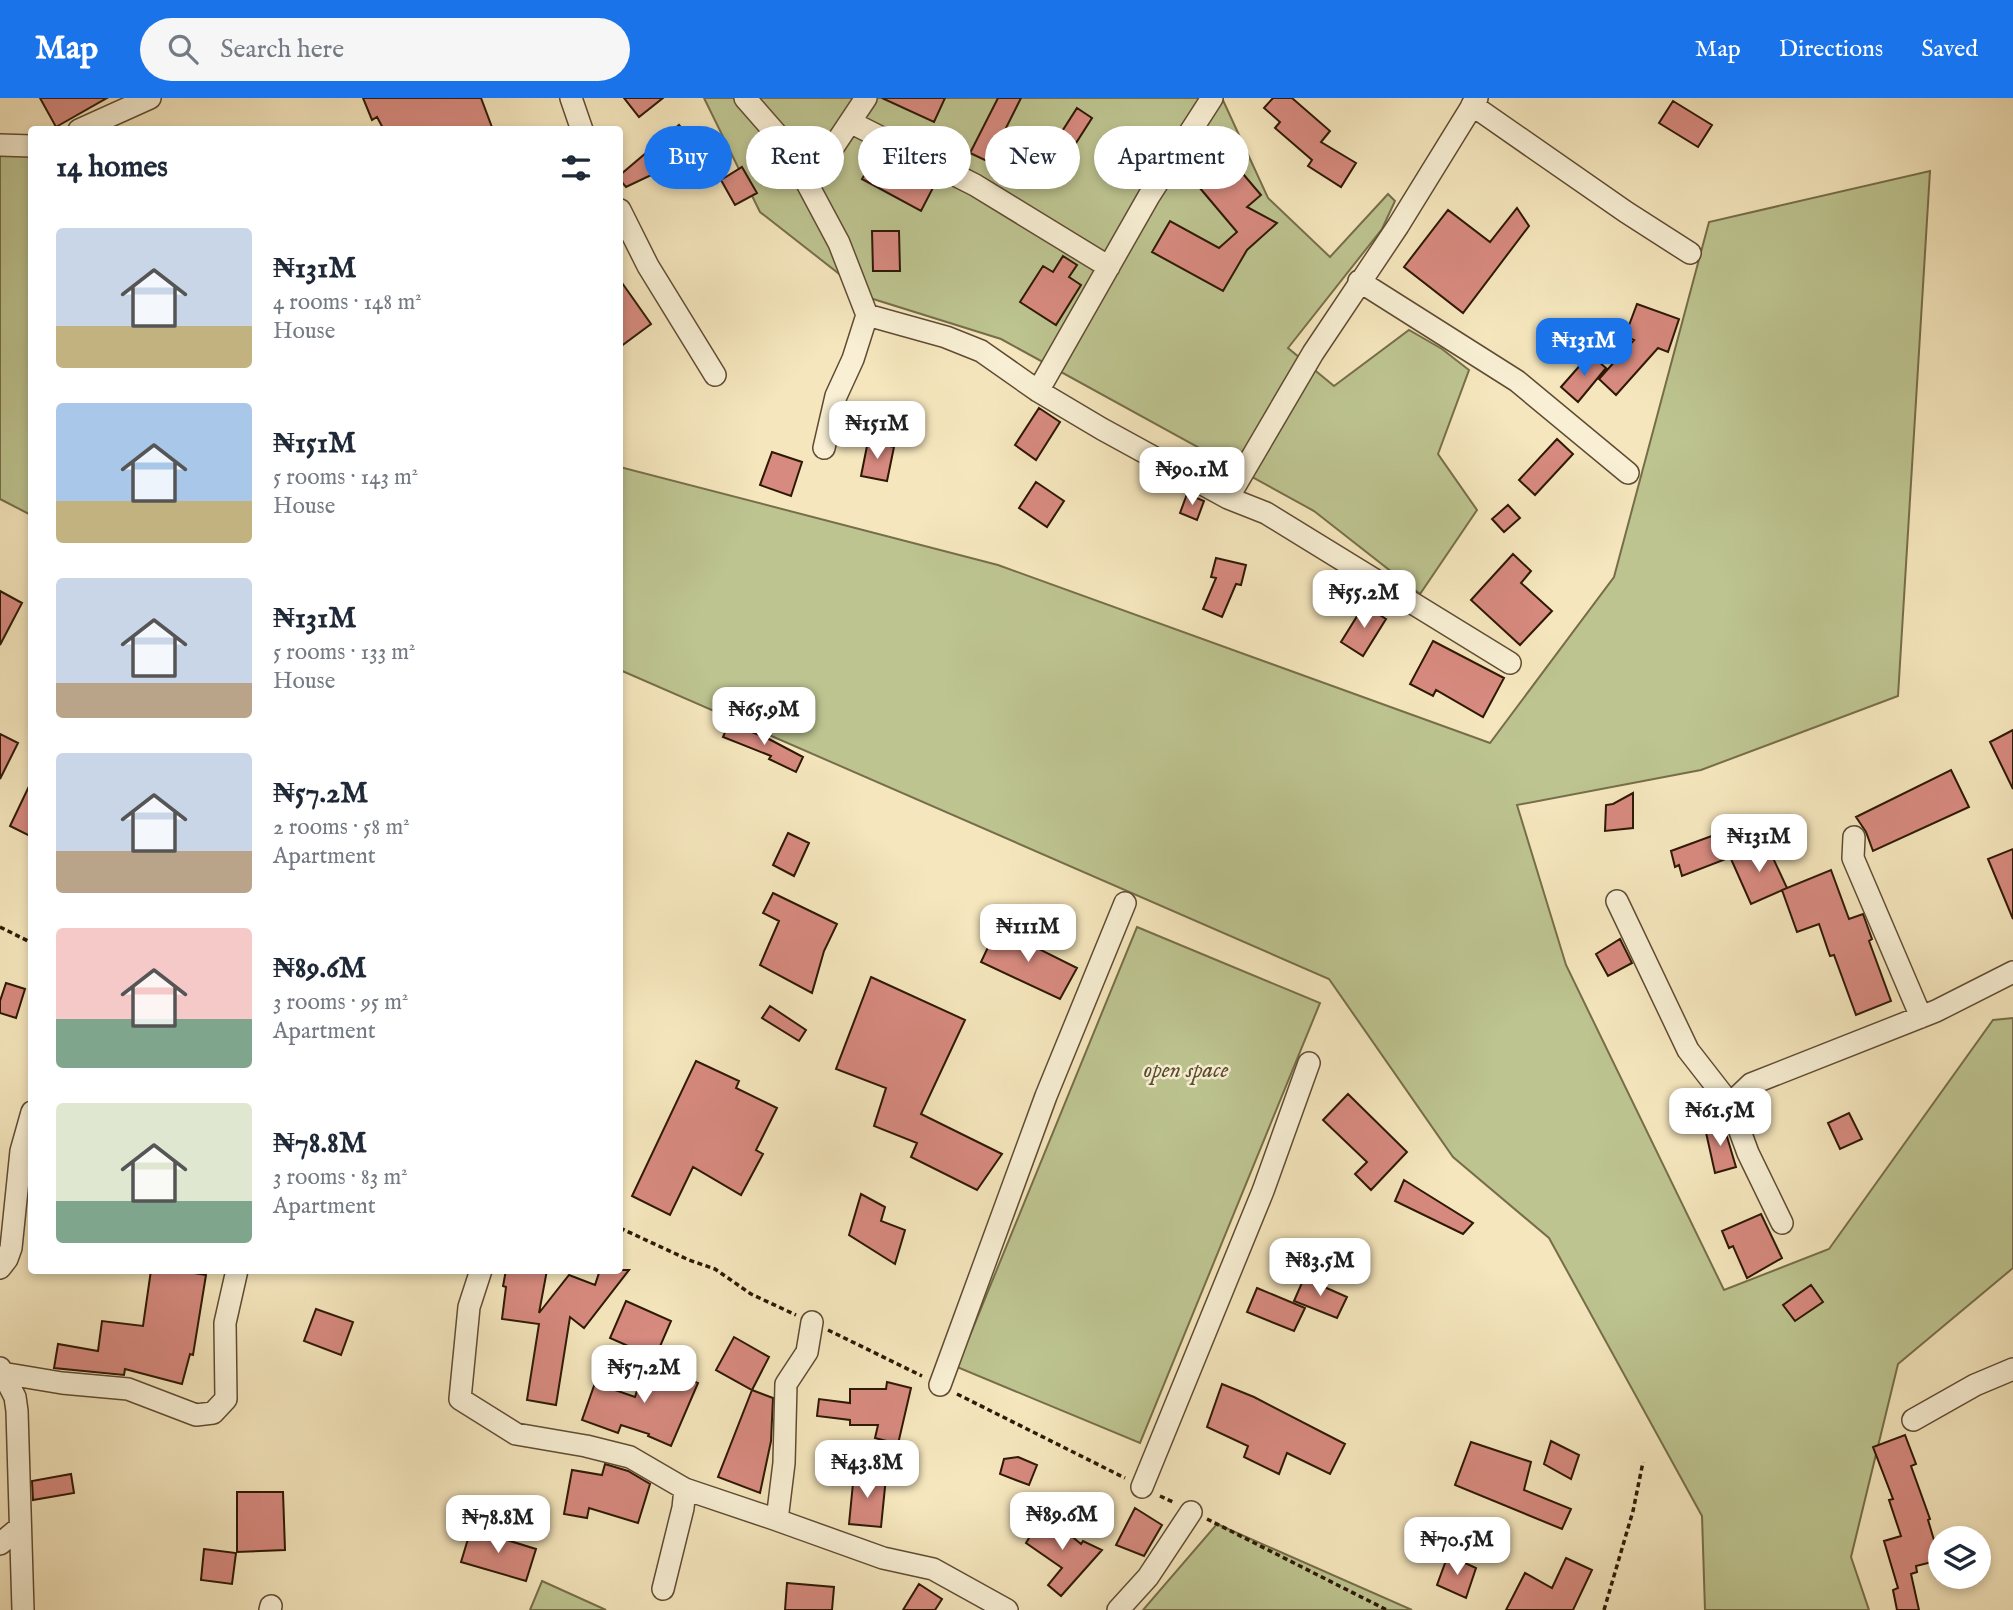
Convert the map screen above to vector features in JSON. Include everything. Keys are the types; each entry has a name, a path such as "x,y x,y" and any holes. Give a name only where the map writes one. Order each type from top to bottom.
{"street":[{"path":"88,126 150,98"},
{"path":"571,98 581,126"},
{"path":"746,98 748,104 768,126"},
{"path":"844,131 866,98"},
{"path":"1038,391 1149,196 1212,98"},
{"path":"1228,498 1313,353 1398,226 1475,101 1626,212 1690,253"},
{"path":"850,122 975,185 1109,267"},
{"path":"0,145 28,146"},
{"path":"810,189 839,243 867,315 853,359 836,396 824,448"},
{"path":"623,216 648,266 715,375"},
{"path":"1359,281 1517,382 1628,473"},
{"path":"867,315 946,337 981,351 1038,391 1228,498 1266,513 1510,663"},
{"path":"1854,837 1853,858 1921,1017"},
{"path":"1617,901 1688,1051 1730,1104 1748,1153 1782,1223"},
{"path":"940,1385 1046,1096 1125,903"},
{"path":"1730,1104 1751,1083 1921,1017 2013,972"},
{"path":"1142,1487 1263,1191 1309,1063"},
{"path":"0,1268 7,1259 10,1248 20,1151 28,1125"},
{"path":"1,1371 62,1383 128,1390 196,1415 213,1413 226,1399 225,1323 236,1274"},
{"path":"480,1274 469,1307 460,1399 516,1434 586,1446 629,1457 685,1489 883,1558 933,1569 1007,1610"},
{"path":"777,1520 784,1463 786,1384 807,1352 812,1322"},
{"path":"1913,1420 1975,1385 2013,1369"},
{"path":"1,1371 15,1397 17,1411 23,1610"},
{"path":"663,1590 685,1489"},
{"path":"1118,1610 1148,1577 1191,1512"},
{"path":"0,1544 19,1528"}],"path":[{"path":"0,927 28,941"},
{"path":"623,1229 715,1269 751,1294 940,1385 1387,1610"},
{"path":"1604,1610 1633,1511 1643,1462"}],"green space":[{"path":"704,98 1222,98 1235,126 1094,126 1094,189 1249,189 1249,157 1268,198 1330,257 1388,194 1395,201 1382,229 1288,348 1334,386 1409,330 1442,349 1469,370 1438,454 1477,510 1420,594 1314,511 1001,339 870,298 760,212 749,189 844,189 844,126 746,126 746,184 732,155 732,126 718,126"},
{"path":"0,136 28,142 28,513 0,499"},
{"path":"1930,171 1898,696 1701,770 1517,805 1566,965 1724,1290 1829,1249 1993,1020 2013,1018 2013,1268 1898,1364 1851,1557 1869,1610 1705,1610 1702,1516 1549,1238 1453,1157 1329,979 623,671 623,468 998,565 1490,743 1614,577 1709,222"},
{"name":"open space","path":"1137,927 1320,1003 1140,1443 957,1367"},
{"path":"1217,1524 1412,1610 1143,1610"},
{"path":"542,1581 606,1610 530,1610"}],"building":[{"path":"40,98 107,98 58,126"},
{"path":"363,98 481,98 492,126 382,126 377,117 372,120"},
{"path":"624,98 663,98 639,117"},
{"path":"882,98 945,98 934,122"},
{"path":"998,98 1021,98 1007,126 985,126 985,160 971,151"},
{"path":"1273,98 1292,98 1330,131 1321,142 1356,163 1341,187 1308,166 1312,160 1275,128 1280,122 1264,108"},
{"path":"1673,101 1712,125 1698,147 1659,123"},
{"path":"1077,108 1092,118 1080,137 1080,126 1065,126"},
{"path":"644,155 644,178 626,187 623,184 623,172"},
{"path":"742,167 746,174 746,189 755,189 757,193 735,205 726,189 732,189 732,173"},
{"path":"1249,181 1261,195 1247,207 1277,223 1247,250 1223,291 1152,252 1170,221 1219,248 1237,232 1201,189 1249,189"},
{"path":"880,189 932,189 921,211"},
{"path":"1517,208 1529,226 1463,313 1404,267 1448,210 1490,242"},
{"path":"872,231 899,231 900,271 873,271"},
{"path":"1063,256 1077,265 1069,277 1081,285 1056,325 1020,302 1043,266 1053,272"},
{"path":"623,284 651,324 623,345"},
{"path":"1637,304 1679,319 1668,352 1658,348 1616,395 1599,379 1634,340 1625,336"},
{"path":"1590,354 1606,368 1578,402 1561,387"},
{"path":"1039,408 1060,422 1036,460 1015,445"},
{"path":"1557,439 1573,454 1535,495 1519,480"},
{"path":"868,441 894,447 887,481 861,476"},
{"path":"772,452 802,462 791,496 760,485"},
{"path":"1036,482 1064,501 1047,527 1019,508"},
{"path":"1187,494 1204,501 1197,520 1180,513"},
{"path":"1508,505 1520,518 1504,532 1492,519"},
{"path":"1513,554 1531,571 1521,583 1552,611 1520,645 1471,600"},
{"path":"1216,558 1246,565 1241,585 1236,584 1222,617 1203,609 1216,578 1211,577"},
{"path":"0,591 22,603 0,645"},
{"path":"1364,605 1386,619 1363,656 1341,642"},
{"path":"1433,641 1504,678 1483,717 1436,690 1433,696 1410,684"},
{"path":"729,723 767,738 803,757 796,772 769,759 771,756 723,737"},
{"path":"2013,730 2013,789 1990,742"},
{"path":"0,734 18,743 0,779"},
{"path":"1951,770 1969,807 1873,851 1866,832 1856,817"},
{"path":"28,788 28,835 10,826"},
{"path":"1633,793 1633,828 1605,831 1606,805"},
{"path":"788,833 809,843 794,876 773,865"},
{"path":"1717,834 1726,859 1682,876 1679,865 1675,867 1671,851"},
{"path":"1766,843 1787,888 1751,904 1731,859"},
{"path":"2013,849 2013,919 1988,859"},
{"path":"1831,870 1849,919 1863,914 1872,939 1869,941 1891,1001 1856,1015 1834,955 1830,956 1819,924 1797,932 1782,890"},
{"path":"773,893 837,924 824,951 812,993 760,965 779,921 763,913"},
{"path":"997,928 1077,968 1060,999 981,962"},
{"path":"1620,939 1632,963 1608,976 1596,954"},
{"path":"871,977 965,1020 921,1114 1002,1154 977,1190 911,1157 917,1143 874,1126 886,1088 836,1069"},
{"path":"6,983 25,989 16,1018 0,1013 0,1001"},
{"path":"770,1006 806,1030 799,1041 762,1018"},
{"path":"696,1061 739,1081 736,1088 777,1108 756,1150 763,1154 741,1195 693,1167 670,1215 632,1196"},
{"path":"1348,1094 1407,1152 1371,1190 1355,1174 1367,1162 1323,1120"},
{"path":"1849,1113 1862,1139 1840,1149 1828,1123"},
{"path":"1722,1120 1736,1167 1715,1173 1705,1128"},
{"path":"1404,1180 1473,1223 1463,1234 1395,1201"},
{"path":"861,1194 885,1207 881,1221 905,1230 895,1264 849,1235"},
{"path":"1761,1214 1782,1258 1747,1278 1733,1246 1729,1248 1722,1231"},
{"path":"623,1270 629,1270 584,1328 570,1317 556,1405 527,1400 539,1324 502,1319 506,1287 503,1286 505,1274 546,1274 539,1313 569,1275 595,1285 599,1274 623,1274"},
{"path":"150,1274 206,1275 193,1355 190,1354 182,1384 125,1369 124,1375 54,1368 58,1344 98,1351 102,1321 143,1326"},
{"path":"1304,1278 1347,1297 1337,1318 1294,1301"},
{"path":"1811,1285 1823,1302 1795,1321 1783,1305"},
{"path":"1257,1288 1305,1308 1294,1331 1247,1312"},
{"path":"626,1301 671,1321 655,1358 610,1338"},
{"path":"316,1309 353,1322 341,1355 304,1341"},
{"path":"734,1337 769,1357 752,1390 716,1370"},
{"path":"646,1362 698,1383 671,1446 648,1436 649,1434 621,1425 618,1433 582,1420 595,1383 635,1397"},
{"path":"887,1382 911,1388 898,1444 875,1438 878,1425 850,1425 850,1420 817,1416 819,1399 850,1403 850,1389 886,1389"},
{"path":"1222,1384 1254,1397 1345,1444 1330,1474 1287,1453 1279,1474 1244,1457 1248,1446 1207,1427"},
{"path":"752,1390 773,1398 771,1441 760,1493 718,1477"},
{"path":"1905,1435 1916,1464 1911,1466 1930,1519 1928,1563 1916,1566 1917,1572 1911,1574 1919,1610 1897,1610 1893,1590 1898,1588 1884,1541 1901,1536 1889,1500 1893,1499 1873,1447"},
{"path":"1551,1441 1579,1455 1571,1479 1544,1464"},
{"path":"1471,1442 1531,1462 1524,1490 1571,1509 1562,1529 1455,1485"},
{"path":"1018,1457 1037,1465 1029,1485 1000,1474 1004,1459"},
{"path":"605,1464 628,1471 650,1484 638,1523 589,1508 587,1518 564,1514 572,1470 602,1475"},
{"path":"854,1473 886,1477 881,1527 849,1524"},
{"path":"71,1474 74,1493 33,1500 32,1481"},
{"path":"237,1492 283,1492 285,1550 237,1552"},
{"path":"1135,1508 1162,1525 1144,1556 1116,1545"},
{"path":"1044,1513 1081,1544 1083,1541 1102,1550 1061,1596 1048,1585 1062,1568 1026,1543"},
{"path":"471,1529 536,1549 526,1581 461,1562"},
{"path":"204,1549 236,1553 232,1584 201,1580"},
{"path":"1448,1555 1476,1568 1466,1598 1437,1585"},
{"path":"1566,1558 1592,1570 1573,1610 1506,1610 1525,1573 1552,1588"},
{"path":"787,1583 834,1587 832,1610 785,1610"},
{"path":"919,1584 942,1599 935,1610 903,1610"}]}
